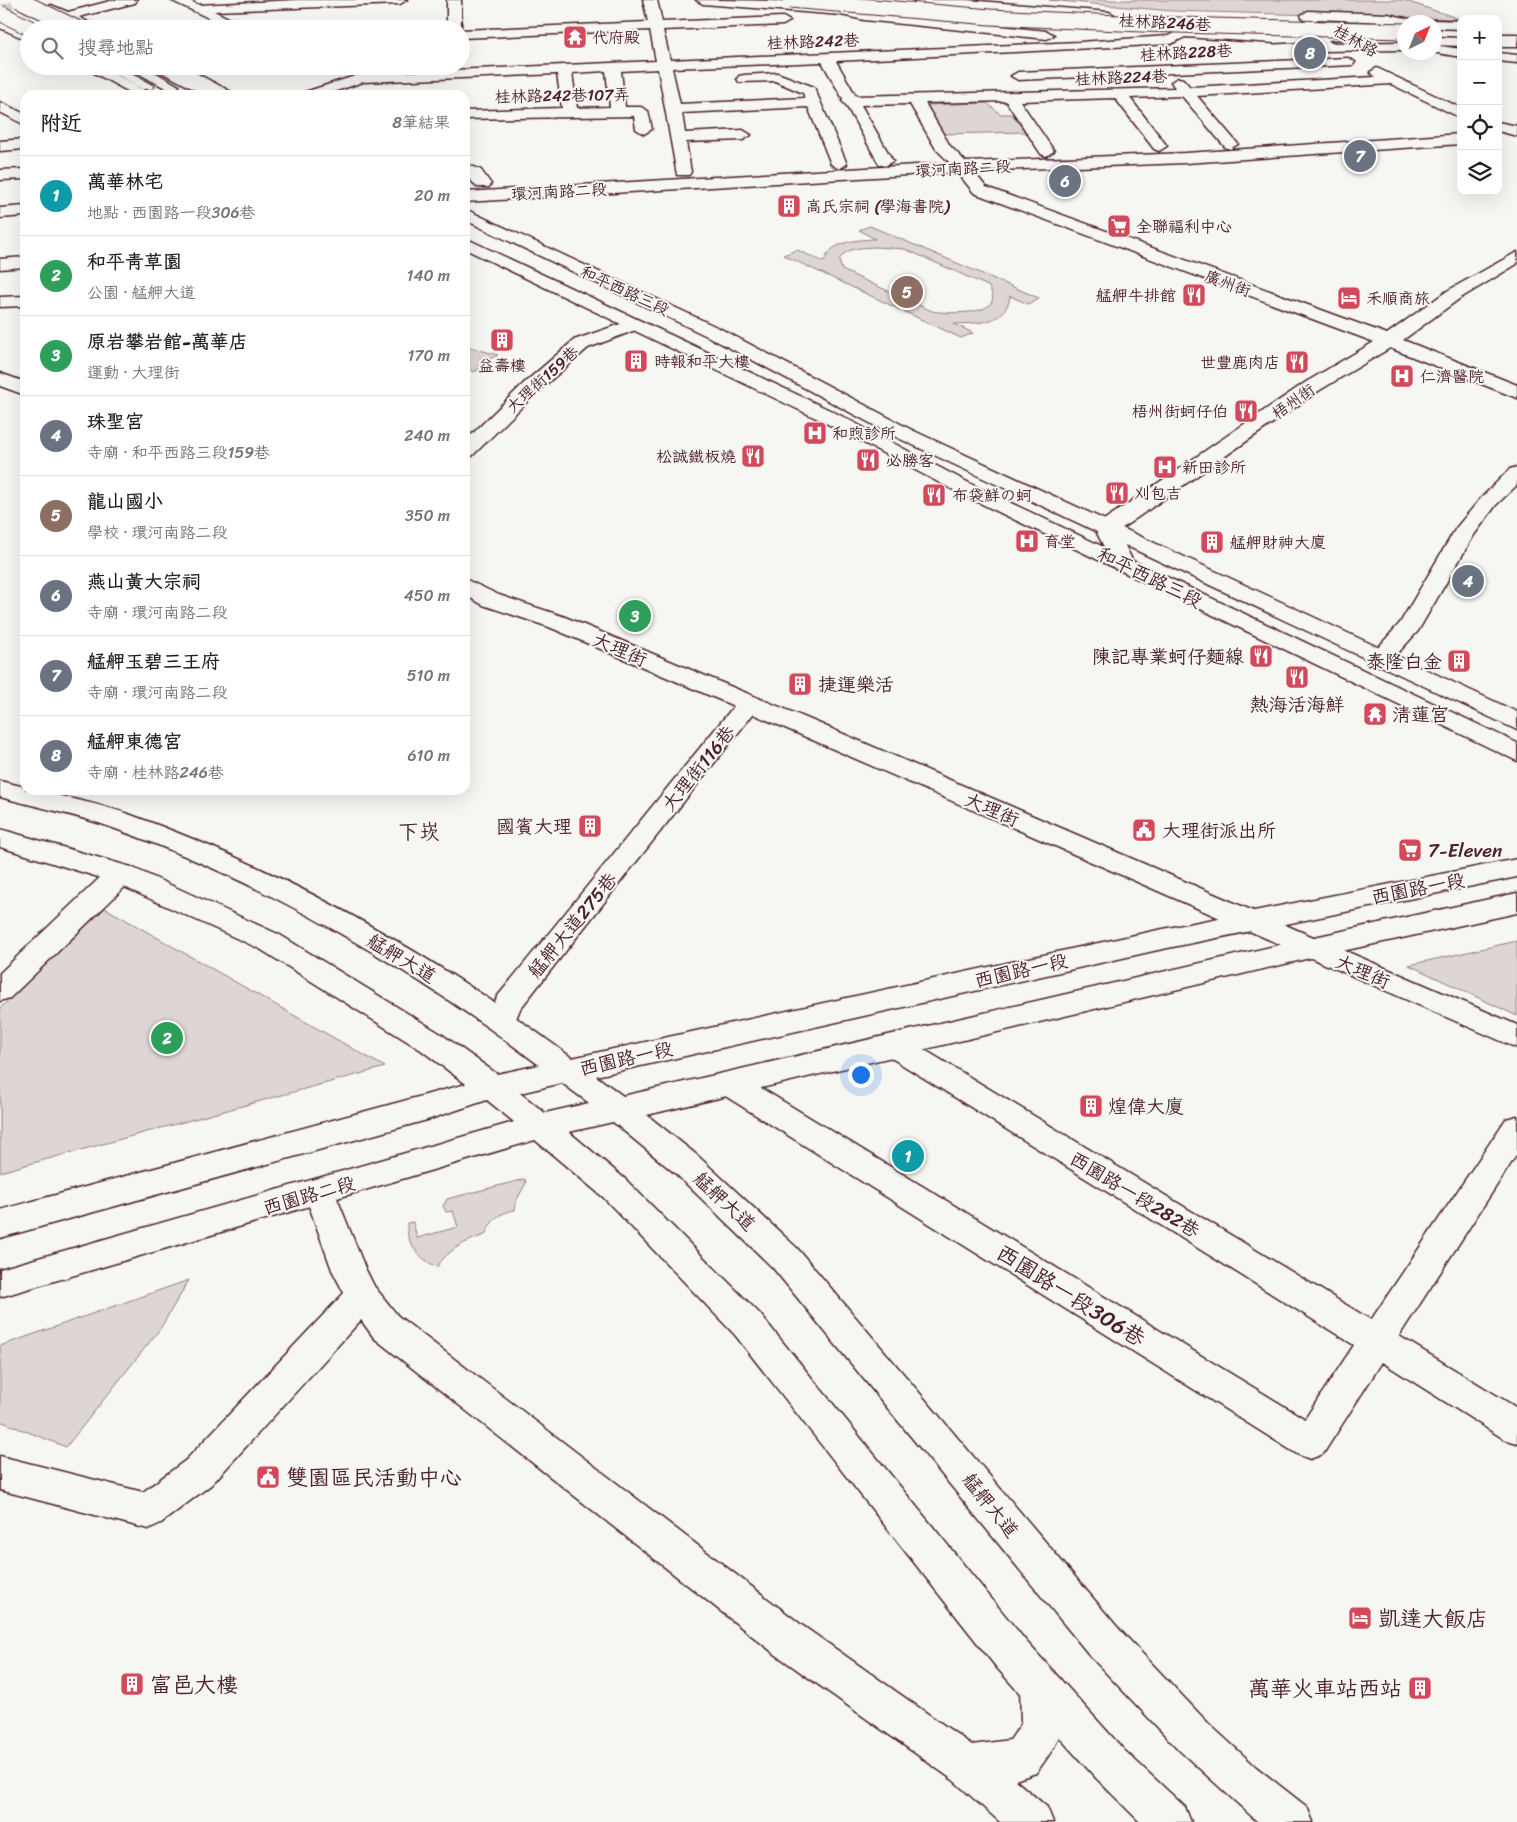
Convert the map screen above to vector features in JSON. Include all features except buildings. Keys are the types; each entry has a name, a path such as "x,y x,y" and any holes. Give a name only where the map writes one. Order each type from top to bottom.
{"main road":[{"path":"19,0 60,20"},
{"path":"67,16 130,0"},
{"path":"177,0 222,20"},
{"path":"197,10 213,0"},
{"path":"197,10 216,7 400,0"},
{"path":"454,0 454,20"},
{"path":"650,0 674,109 684,172"},
{"name":"桂林路246巷","path":"703,0 841,11 864,16 1047,35 1326,47 1397,46"},
{"path":"790,0 1106,26 1397,38"},
{"path":"920,0 1118,17 1270,27 1317,35 1397,38"},
{"path":"978,0 1224,20 1397,24"},
{"path":"31,1 75,20"},
{"path":"0,2 36,20"},
{"path":"0,13 20,23"},
{"path":"470,34 771,22 864,16"},
{"path":"990,17 1142,24 1397,31"},
{"name":"桂林路","path":"1397,24 1310,21 1326,47 1457,112"},
{"path":"771,22 784,60"},
{"path":"0,23 20,33"},
{"path":"1442,25 1457,26"},
{"path":"1502,26 1517,27"},
{"path":"1442,32 1457,32"},
{"name":"桂林路242巷","path":"470,75 1080,46 1171,40 1182,33 1274,38 1317,35"},
{"path":"1502,33 1517,33"},
{"path":"1442,37 1457,37"},
{"path":"1502,38 1517,38"},
{"path":"1442,41 1457,42"},
{"path":"1148,42 1168,70 1230,144"},
{"path":"1502,43 1517,43"},
{"path":"1080,46 1097,73 1159,146"},
{"path":"1442,48 1457,48"},
{"path":"1502,48 1517,48"},
{"path":"1442,49 1457,52"},
{"path":"1005,50 1031,98"},
{"path":"1502,57 1517,59"},
{"path":"827,58 885,161"},
{"name":"桂林路228巷","path":"1018,76 1356,62"},
{"path":"613,67 618,111"},
{"path":"564,69 570,113"},
{"path":"514,114 515,71"},
{"path":"106,75 136,90"},
{"path":"126,75 156,90"},
{"path":"151,75 182,90"},
{"path":"175,75 206,90"},
{"path":"189,75 220,90"},
{"path":"353,75 360,78"},
{"name":"桂林路242巷","path":"325,90 360,78 464,75"},
{"path":"728,80 778,77 809,90 839,164"},
{"name":"桂林路224巷","path":"850,101 1116,95 1394,80"},
{"path":"668,82 688,82"},
{"path":"1011,98 1046,151"},
{"name":"廣州街","path":"916,101 944,149 980,190 1388,341 1517,392"},
{"path":"674,109 815,102"},
{"path":"2,109 20,118"},
{"name":"桂林路242巷107弄","path":"470,115 642,111 644,129"},
{"name":"環河南路二段","path":"470,197 957,162 1046,151 1230,144 1457,128"},
{"path":"1505,130 1517,139"},
{"path":"678,138 743,135"},
{"name":"環河南路二段","path":"470,185 885,161 957,162 1186,158 1457,139"},
{"path":"0,146 20,144"},
{"path":"470,170 475,173 483,184"},
{"path":"0,175 20,174"},
{"path":"0,213 20,211"},
{"name":"和平西路三段","path":"470,216 716,333 905,434 1517,722"},
{"path":"0,224 20,222"},
{"name":"和平西路三段","path":"470,229 655,320 732,352 784,369"},
{"name":"和平西路三段","path":"470,245 632,325 758,383 966,489 1517,753"},
{"name":"梧州街","path":"1106,528 1313,386 1402,333 1453,295 1517,257"},
{"path":"0,264 20,262"},
{"path":"0,302 20,301"},
{"name":"和平西路三段","path":"655,320 672,332 722,357 758,383"},
{"name":"大理街159巷","path":"472,435 581,344 632,325"},
{"path":"0,379 20,387"},
{"path":"1380,659 1410,626 1464,533 1489,502 1517,473"},
{"path":"1106,528 1123,564"},
{"name":"大理街","path":"470,589 491,600 557,622 749,704 1173,886 1310,948 1517,1037"},
{"name":"大理街116巷","path":"647,832 749,704"},
{"name":"艋舺大道","path":"0,789 20,794"},
{"name":"艋舺大道","path":"23,795 121,821 229,865 331,916 431,974 502,1021 617,1108 687,1165 785,1258 1105,1643 1153,1697 1266,1802 1292,1822"},
{"name":"艋舺大道275巷","path":"502,1021 507,1005 647,832"},
{"path":"0,838 121,874 270,942 431,1042 492,1087 614,1188 748,1324 865,1473 1040,1686 1110,1764 1170,1822"},
{"name":"西園路一段","path":"492,1087 1158,940 1517,868"},
{"path":"0,990 121,874"},
{"name":"西園路一段","path":"617,1108 895,1046 1310,948 1517,903"},
{"name":"西園路一段282巷","path":"895,1046 1517,1428"},
{"name":"西園路一段306巷","path":"730,1084 1310,1442 1376,1341"},
{"path":"0,1224 427,1108 492,1087"},
{"name":"西園路二段","path":"0,1283 320,1192 539,1127 617,1108"},
{"path":"1376,1341 1517,1128"},
{"path":"320,1192 336,1239 362,1296 386,1326 789,1640 967,1766 1032,1822"},
{"path":"0,1473 148,1511 198,1472 362,1296"},
{"path":"967,1766 1022,1759 1041,1729 1040,1686"}],"shaded area":[{"path":"1049,0 1403,0 1457,19 1442,18 1442,15 1397,15 1397,17 1172,11"},
{"path":"987,103 1000,114 1012,114 1025,132 944,134 925,105"},
{"path":"870,226 1039,298 1028,304 1010,296 1003,312 997,317 981,322 954,324 973,333 961,338 783,255 797,250 824,262 827,255 838,246 852,241 875,239 859,230","holes":["860,248 905,249 988,286 993,296 991,303 984,308 963,313 932,311 842,270 839,260 850,250"]},
{"path":"470,347 498,355 483,362 478,370 473,372 470,370"},
{"path":"105,908 385,1067 0,1172 0,1008"},
{"path":"1517,941 1517,1016 1409,965"},
{"path":"525,1179 526,1183 516,1201 515,1210 497,1218 490,1225 485,1235 458,1246 446,1255 437,1267 419,1255 411,1244 407,1223 413,1222 417,1238 458,1227 453,1211 446,1212 443,1206 447,1199"},
{"path":"189,1280 160,1329 66,1447 0,1421 0,1346"}],"tunnel":[{"path":"0,13 33,4"}],"place":[{"name":"代府殿","path":"575,37"},
{"name":"艋舺東德宮","path":"1310,53"},
{"name":"艋舺玉碧三王府","path":"1360,156"},
{"name":"燕山黃大宗祠","path":"1065,181"},
{"name":"高氏宗祠 (學海書院)","path":"789,206"},
{"name":"全聯福利中心","path":"1119,226"},
{"name":"龍山國小","path":"907,292"},
{"name":"艋舺牛排館","path":"1194,295"},
{"name":"禾順商旅","path":"1349,298"},
{"name":"益壽樓","path":"502,340"},
{"name":"時報和平大樓","path":"636,361"},
{"name":"世豐鹿肉店","path":"1297,362"},
{"name":"仁濟醫院","path":"1402,376"},
{"name":"梧州街蚵仔伯","path":"1246,411"},
{"name":"和煦診所","path":"815,433"},
{"name":"松誠鐵板燒","path":"753,456"},
{"name":"必勝客","path":"868,460"},
{"name":"新田診所","path":"1165,467"},
{"name":"刈包吉","path":"1117,493"},
{"name":"布袋鮮の蚵","path":"934,495"},
{"name":"育堂","path":"1027,541"},
{"name":"艋舺財神大廈","path":"1212,542"},
{"name":"珠聖宮","path":"1468,581"},
{"name":"原岩攀岩館-萬華店","path":"635,616"},
{"name":"陳記專業蚵仔麵線","path":"1261,656"},
{"name":"泰隆白金","path":"1459,661"},
{"name":"熱海活海鮮","path":"1297,677"},
{"name":"捷運樂活","path":"800,684"},
{"name":"清蓮宮","path":"1375,714"},
{"name":"國賓大理","path":"590,826"},
{"name":"大理街派出所","path":"1144,830"},
{"name":"7-Eleven","path":"1410,850"},
{"name":"和平青草園","path":"167,1038"},
{"name":"煌偉大廈","path":"1091,1106"},
{"name":"萬華林宅","path":"908,1156"},
{"name":"雙園區民活動中心","path":"268,1477"},
{"name":"凱達大飯店","path":"1360,1618"},
{"name":"富邑大樓","path":"132,1684"},
{"name":"萬華火車站西站","path":"1420,1688"}],"district":[{"name":"下崁","path":"419,832"}]}
